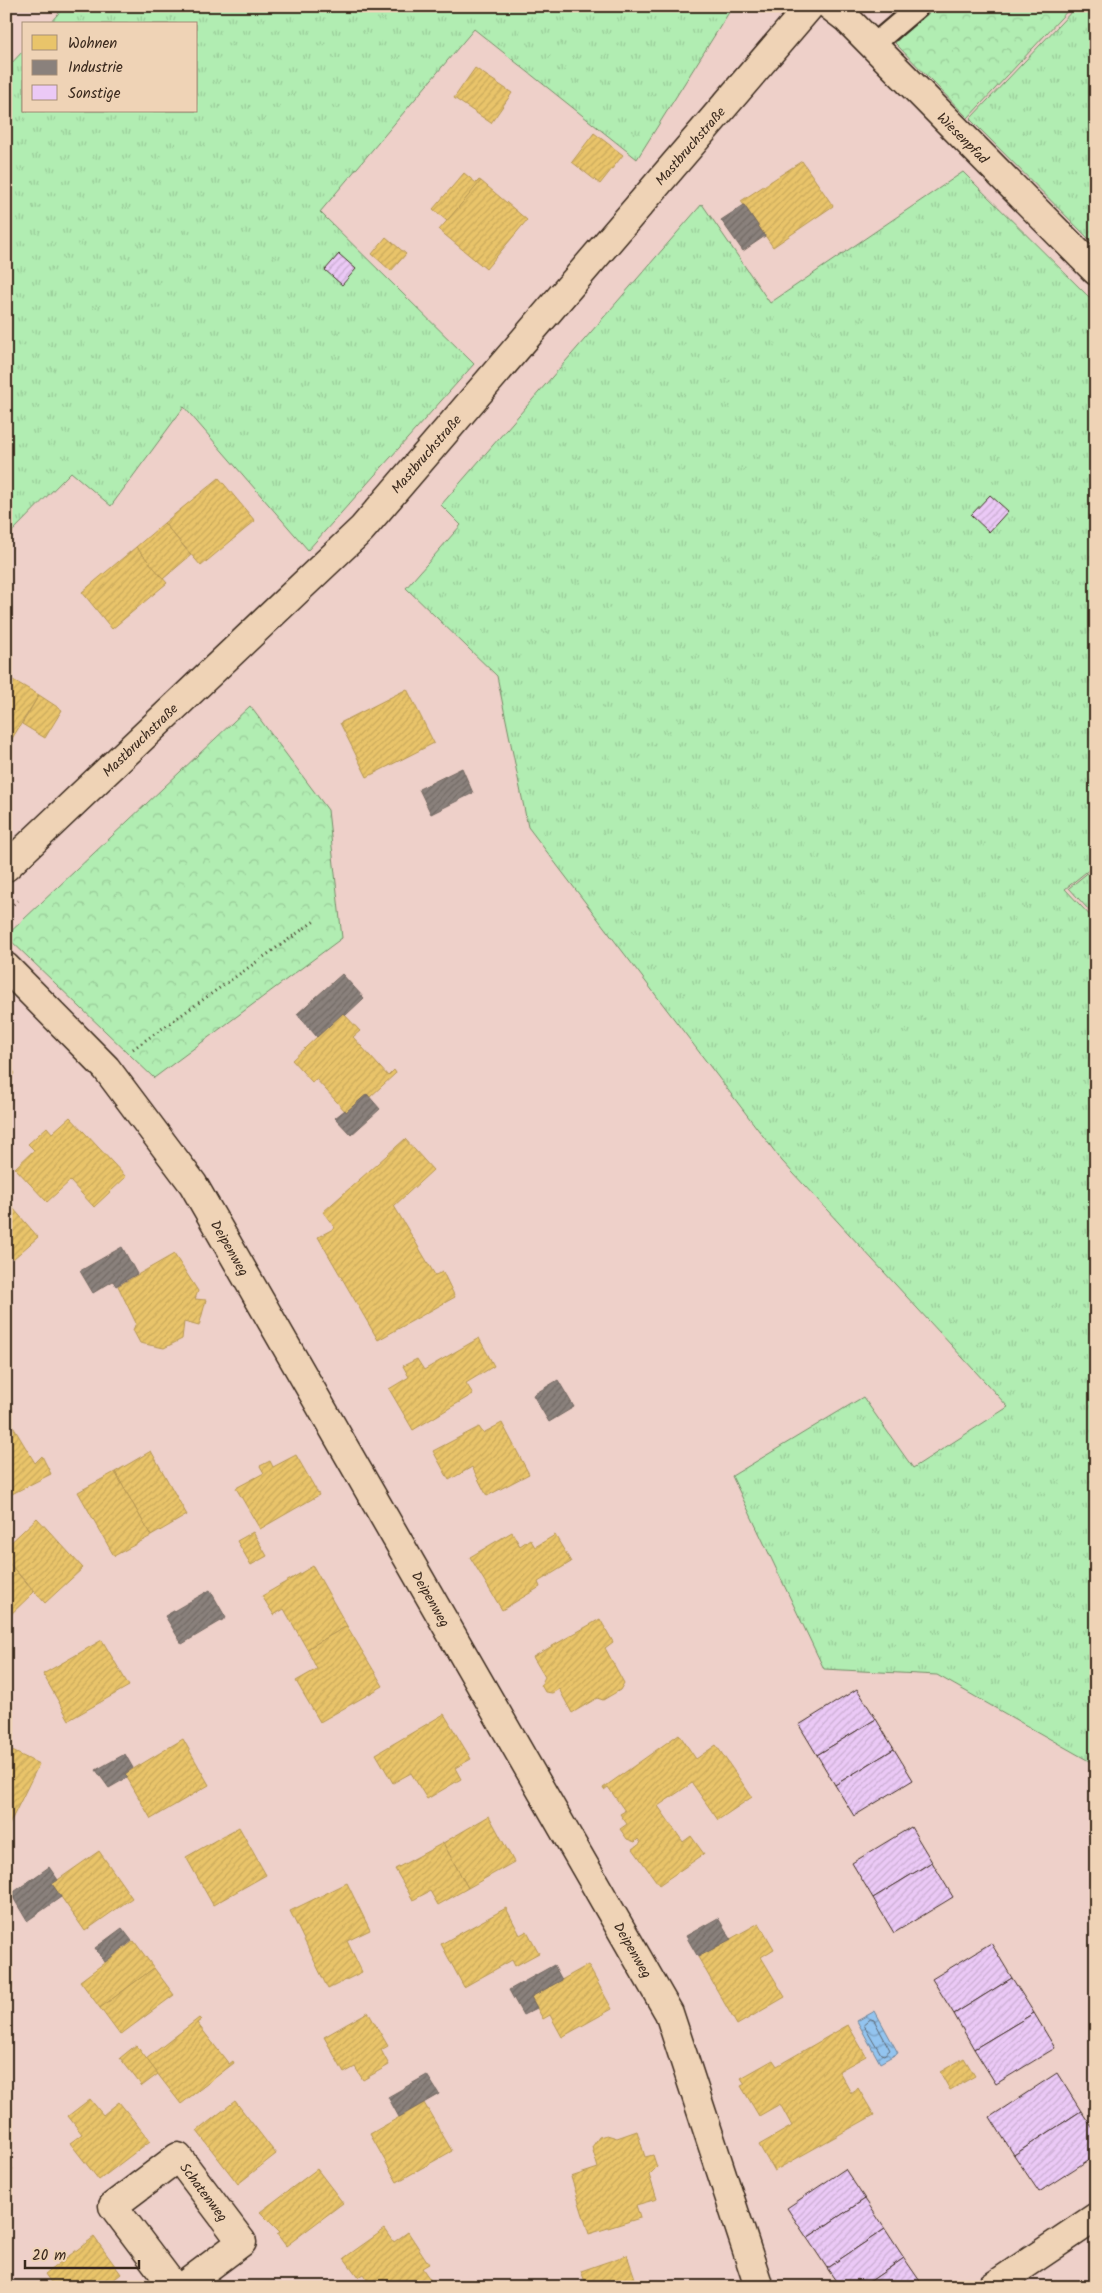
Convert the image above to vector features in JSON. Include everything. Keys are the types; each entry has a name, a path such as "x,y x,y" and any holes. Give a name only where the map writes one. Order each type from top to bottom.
{"street":[{"name":"Mastbruchstraße","path":"6,867 362,529 810,6"},
{"name":"Wiesenpfad","path":"830,6 847,19 1096,272"},
{"name":"Deipenweg","path":"6,968 106,1068 193,1184 669,2013 759,2287"},
{"name":"Schatenweg","path":"174,2287 113,2206 178,2157 242,2242 182,2287"},
{"path":"992,2287 1096,2217"}],"lane":[{"path":"872,46 919,6"}],"path":[{"path":"106,1068 316,920"}],"green space":[{"path":"65,6 733,6 637,159 474,29 320,212 474,364 308,550 184,407 111,506 71,472 6,538 6,69 22,52 22,112 198,112 198,22 51,22"},
{"path":"933,6 1072,6 968,118 895,43"},
{"path":"1077,6 1096,6 1096,246 970,119"},
{"path":"963,172 1096,304 1096,864 1065,889 1096,922 1096,1765 937,1675 824,1669 732,1476 863,1397 913,1468 1008,1407 782,1161 528,827 497,676 406,588 461,525 441,505 702,204 770,303"},
{"path":"250,706 328,810 342,938 154,1078 6,936"},
{"path":"1096,866 1096,918 1069,888"}],"water":[{"path":"875,2011 898,2053 880,2063 857,2021"}],"building: Wohnen":[{"path":"475,68 512,93 491,123 454,98"},
{"path":"594,133 623,155 600,184 572,162"},
{"path":"802,161 833,206 773,247 741,201"},
{"path":"464,173 476,183 479,180 481,181 447,221 433,209"},
{"path":"481,181 527,220 486,269 439,230"},
{"path":"386,237 406,254 391,271 372,254"},
{"path":"219,478 255,521 201,566 164,523"},
{"path":"164,523 191,555 163,579 136,547"},
{"path":"136,547 167,583 112,629 82,592"},
{"path":"6,676 39,695 8,745 6,744"},
{"path":"407,689 434,743 367,777 340,723"},
{"path":"39,695 62,710 45,738 22,724"},
{"path":"343,1013 360,1031 353,1037 388,1076 394,1070 396,1073 369,1098 367,1094 346,1112 316,1079 312,1082 292,1060"},
{"path":"6,1063 15,1073 6,1081"},
{"path":"70,1117 126,1177 94,1207 70,1181 47,1202 15,1168 34,1150 28,1144 47,1127 52,1133"},
{"path":"405,1139 433,1170 394,1206 435,1275 443,1272 455,1297 378,1340 318,1237 335,1228 323,1212"},
{"path":"6,1200 38,1237 13,1259 6,1251"},
{"path":"174,1254 198,1291 195,1299 206,1300 199,1326 184,1322 182,1339 164,1348 140,1343 133,1330 136,1323 118,1286"},
{"path":"479,1338 494,1366 466,1383 473,1394 413,1430 389,1389 409,1377 403,1366 417,1359 424,1370"},
{"path":"6,1415 35,1463 42,1456 51,1474 6,1497"},
{"path":"502,1423 529,1474 487,1496 472,1467 449,1480 433,1451 479,1427 483,1433"},
{"path":"151,1451 187,1515 151,1536 115,1472"},
{"path":"296,1455 319,1495 260,1529 236,1488 264,1473 260,1466 270,1461 273,1467"},
{"path":"115,1472 151,1536 114,1556 78,1492"},
{"path":"37,1518 83,1568 45,1603 6,1560 6,1547"},
{"path":"253,1532 267,1556 251,1565 237,1541"},
{"path":"512,1532 520,1546 530,1539 535,1547 555,1535 571,1562 538,1582 540,1587 502,1610 470,1557"},
{"path":"6,1560 34,1592 6,1619"},
{"path":"313,1566 347,1626 307,1649 284,1609 274,1615 262,1596"},
{"path":"600,1619 613,1642 605,1648 624,1683 620,1690 603,1700 597,1698 572,1713 559,1689 552,1693 545,1692 541,1685 545,1677 533,1657"},
{"path":"347,1626 383,1686 320,1722 296,1681 317,1669 307,1649"},
{"path":"102,1640 129,1686 69,1720 43,1674"},
{"path":"444,1714 471,1759 455,1768 461,1779 427,1799 411,1773 393,1783 376,1754"},
{"path":"679,1734 696,1759 716,1745 752,1797 718,1820 692,1783 658,1806 683,1842 691,1836 704,1854 659,1885 633,1849 641,1843 638,1839 635,1842 627,1839 620,1829 627,1824 620,1814 625,1811 608,1787 604,1790 603,1788"},
{"path":"183,1739 209,1785 151,1819 125,1774"},
{"path":"6,1748 39,1764 6,1831"},
{"path":"489,1816 514,1862 468,1888 443,1843"},
{"path":"239,1827 266,1875 213,1905 186,1857"},
{"path":"443,1843 468,1888 438,1905 430,1891 413,1900 395,1869"},
{"path":"99,1851 132,1898 85,1931 52,1884"},
{"path":"347,1883 370,1930 347,1941 362,1972 328,1989 290,1911"},
{"path":"506,1908 520,1935 527,1931 539,1953 515,1966 512,1960 464,1987 441,1944"},
{"path":"759,1923 774,1949 761,1957 785,1997 737,2025 698,1957"},
{"path":"134,1941 154,1968 100,2008 80,1981"},
{"path":"588,1965 612,2009 562,2037 550,2015 543,2019 531,1997"},
{"path":"154,1968 174,1995 120,2035 100,2008"},
{"path":"368,2012 388,2046 381,2050 389,2065 363,2080 355,2067 344,2073 324,2037"},
{"path":"199,2018 201,2020 197,2023 229,2064 233,2061 234,2063 181,2104 146,2059"},
{"path":"848,2025 866,2056 839,2071 851,2093 858,2088 874,2115 774,2171 759,2145 792,2126 780,2104 759,2116 741,2086 745,2084 741,2078 773,2060 777,2066"},
{"path":"136,2045 158,2074 142,2086 120,2058"},
{"path":"964,2058 975,2076 950,2090 940,2072"},
{"path":"90,2099 103,2115 119,2102 150,2141 99,2180 70,2143 82,2134 68,2116"},
{"path":"235,2101 276,2154 238,2184 197,2131"},
{"path":"424,2103 452,2151 397,2182 370,2134"},
{"path":"637,2131 645,2157 653,2155 657,2167 649,2175 657,2199 636,2205 640,2218 589,2234 571,2177 598,2168 592,2147 599,2137 607,2135 617,2138"},
{"path":"6,2159 13,2170 6,2173"},
{"path":"317,2169 343,2203 286,2246 277,2234 280,2232 260,2212"},
{"path":"385,2229 394,2242 408,2232 429,2264 422,2268 434,2285 432,2287 372,2287 363,2274 358,2277 344,2258"},
{"path":"94,2237 121,2274 105,2287 54,2287 45,2274"},
{"path":"627,2255 638,2287 587,2287 581,2271"}],"building: Industrie":[{"path":"744,205 765,236 743,251 721,220"},
{"path":"462,768 473,793 431,814 419,789"},
{"path":"342,974 364,998 346,1015 343,1013 317,1037 297,1014"},
{"path":"367,1094 380,1109 351,1135 335,1118 345,1110 346,1112"},
{"path":"122,1247 137,1274 116,1286 113,1281 93,1293 80,1271"},
{"path":"558,1380 574,1407 549,1422 533,1395"},
{"path":"210,1590 226,1618 182,1644 165,1616"},
{"path":"125,1754 133,1768 125,1774 128,1777 109,1788 96,1770"},
{"path":"49,1867 58,1880 52,1884 61,1897 27,1921 11,1894"},
{"path":"718,1918 731,1939 698,1957 686,1936"},
{"path":"122,1928 132,1941 105,1962 95,1948"},
{"path":"554,1965 562,1980 531,1997 537,2008 523,2015 509,1990"},
{"path":"427,2075 439,2094 399,2117 388,2097"}],"building: Sonstige":[{"path":"339,254 356,269 342,285 325,270"},
{"path":"990,495 1008,511 989,532 971,515"},
{"path":"857,1689 876,1719 817,1755 799,1725"},
{"path":"876,1719 894,1749 835,1785 817,1755"},
{"path":"894,1749 913,1780 854,1816 835,1785"},
{"path":"911,1827 932,1862 873,1898 852,1863"},
{"path":"932,1862 953,1897 894,1933 873,1898"},
{"path":"991,1943 1012,1978 954,2014 932,1979"},
{"path":"1012,1978 1034,2013 974,2049 954,2014"},
{"path":"1034,2013 1055,2048 996,2084 974,2049"},
{"path":"1057,2073 1081,2111 1014,2155 990,2117"},
{"path":"1081,2111 1096,2133 1096,2155 1039,2192 1014,2155"},
{"path":"845,2169 865,2199 807,2238 787,2208"},
{"path":"865,2199 885,2229 827,2268 807,2238"},
{"path":"885,2229 904,2258 862,2287 840,2287 827,2268"},
{"path":"904,2258 924,2287 862,2287"}]}
